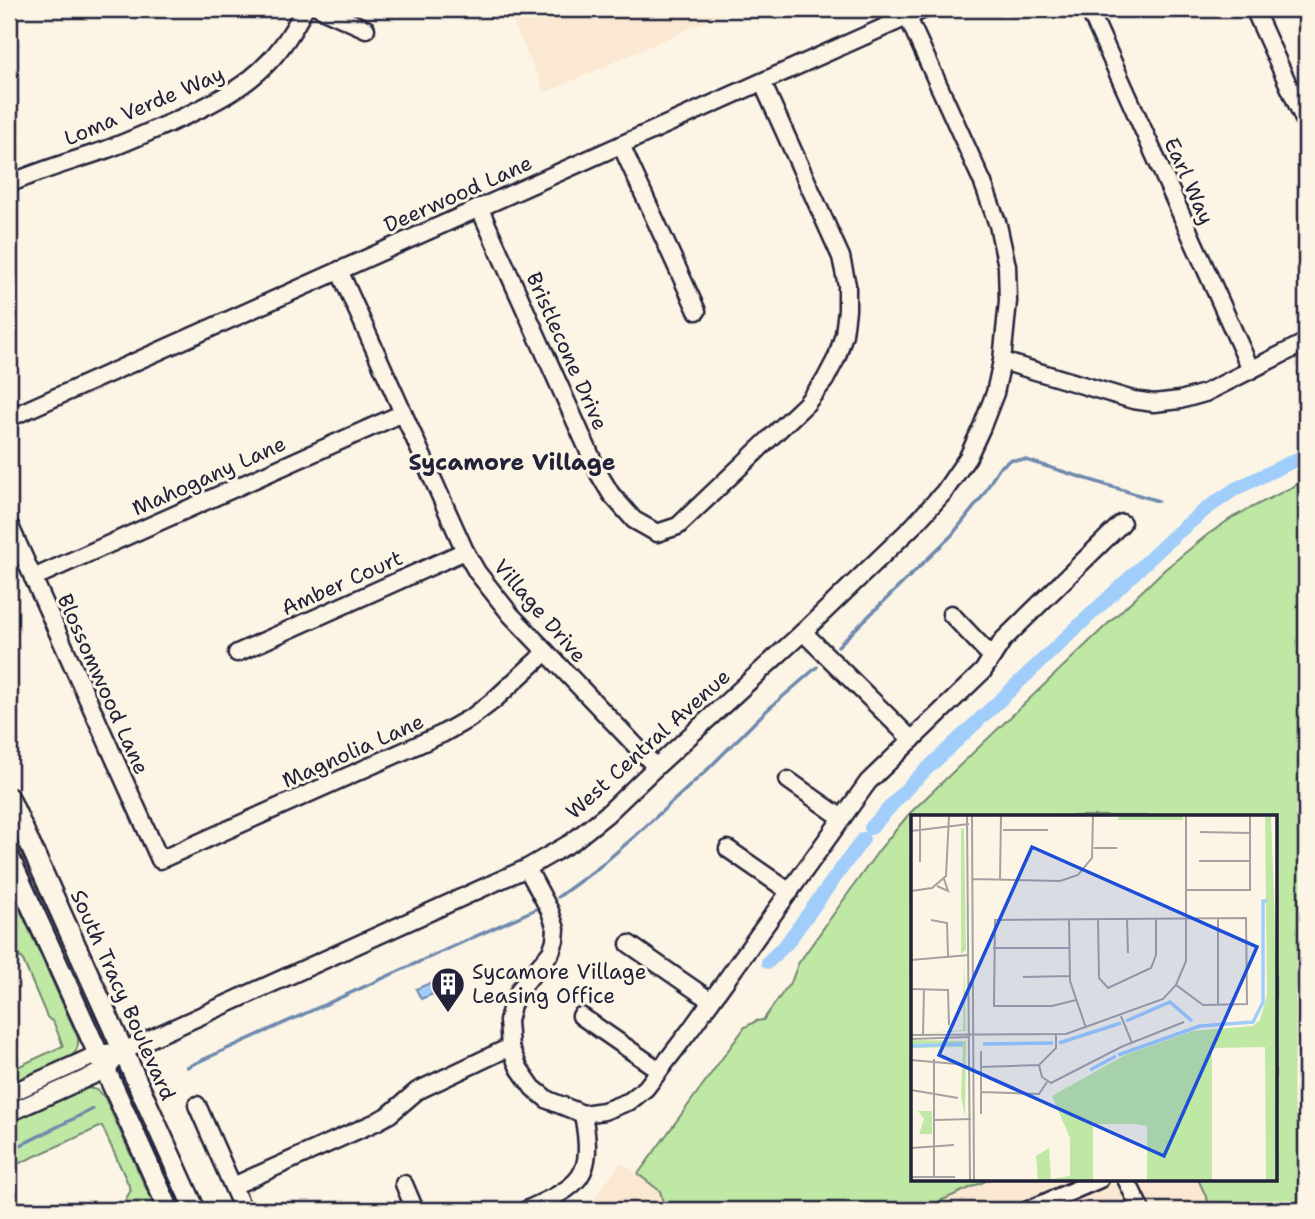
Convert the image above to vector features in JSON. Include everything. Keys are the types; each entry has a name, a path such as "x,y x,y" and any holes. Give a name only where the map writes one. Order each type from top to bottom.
{"main road":[{"name":"South Tracy Boulevard","path":"9,798 195,1210"},
{"path":"9,856 169,1210"}],"street":[{"name":"Loma Verde Way","path":"9,184 108,149 213,104 239,89 280,48 304,9"},
{"path":"321,9 366,29"},
{"name":"Deerwood Lane","path":"9,418 762,82 906,13 925,9"},
{"name":"Earl Way","path":"1089,9 1251,370"},
{"path":"1254,9 1306,124"},
{"name":"West Central Avenue","path":"9,1113 123,1051 527,868 572,842 607,814 803,632 914,525 944,492 968,457 995,393 1002,361 1008,289 1007,266 998,225 983,183 906,13"},
{"name":"Bristlecone Drive","path":"479,208 599,474 611,494 634,520 657,533 678,526 806,404 825,380 837,357 844,334 847,285 841,257 762,82"},
{"path":"621,145 697,311"},
{"name":"Village Drive","path":"339,270 465,551 477,572 503,606 656,767"},
{"path":"1002,361 1133,400 1154,403 1205,393 1306,342"},
{"name":"Mahogany Lane","path":"33,578 403,412"},
{"path":"527,868 550,911 556,929 555,940 551,952 520,989 512,1005 508,1021 510,1047 519,1068 533,1088 548,1100 583,1114 604,1111 630,1101 646,1088 869,782 983,671 1003,640 1122,523"},
{"name":"Blossomwood Lane","path":"9,524 160,860"},
{"name":"Amber Court","path":"237,653 465,551"},
{"path":"951,614 992,657"},
{"path":"803,632 912,740"},
{"name":"Magnolia Lane","path":"160,860 442,734 493,701 546,652"},
{"path":"788,780 842,818"},
{"path":"728,849 790,891"},
{"path":"629,944 711,1001"},
{"path":"581,1016 659,1070"},
{"path":"233,1186 376,1122 417,1091 510,1047"},
{"name":"West Central Avenue","path":"9,1094 102,1062"},
{"path":"197,1105 243,1210"},
{"path":"526,1210 570,1188 579,1178 587,1161 583,1114"},
{"path":"1028,1210 1065,1203 1099,1180"},
{"path":"1126,1180 1141,1210"},
{"path":"404,1184 415,1210"}],"shaded area":[{"path":"507,9 733,9 545,93"},
{"path":"621,1162 686,1210 585,1210"},
{"path":"988,1180 1198,1180 1212,1210 920,1210"}],"green space":[{"path":"1306,480 1306,1210 1212,1210 1198,1180 1276,1180 1276,815 911,815 911,1180 988,1180 920,1210 665,1210 660,1191 638,1174 745,1027 763,1020 792,980 798,964 879,850 909,814 1164,570 1233,517"},
{"path":"9,885 78,1042 76,1050 68,1059 9,1086 9,1069 63,1046 9,933"},
{"path":"87,1088 98,1090 105,1098 156,1210 124,1210 121,1207 131,1190 102,1126 9,1168 9,1123"}],"water":[{"path":"444,977 448,988 421,999 416,989"}],"waterway":[{"path":"871,828 911,784 1176,534 1235,489 1306,455"},
{"path":"838,646 952,535 982,497 998,469 1010,460 1026,460 1158,501"},
{"path":"558,897 634,837 765,712 817,667"},
{"path":"768,962 787,943 863,839"},
{"path":"187,1067 536,909"},
{"path":"9,1151 93,1109"}],"place":[{"name":"Sycamore Village Leasing Office","path":"448,1014"}],"district":[{"name":"Sycamore Village","path":"512,462"}]}
